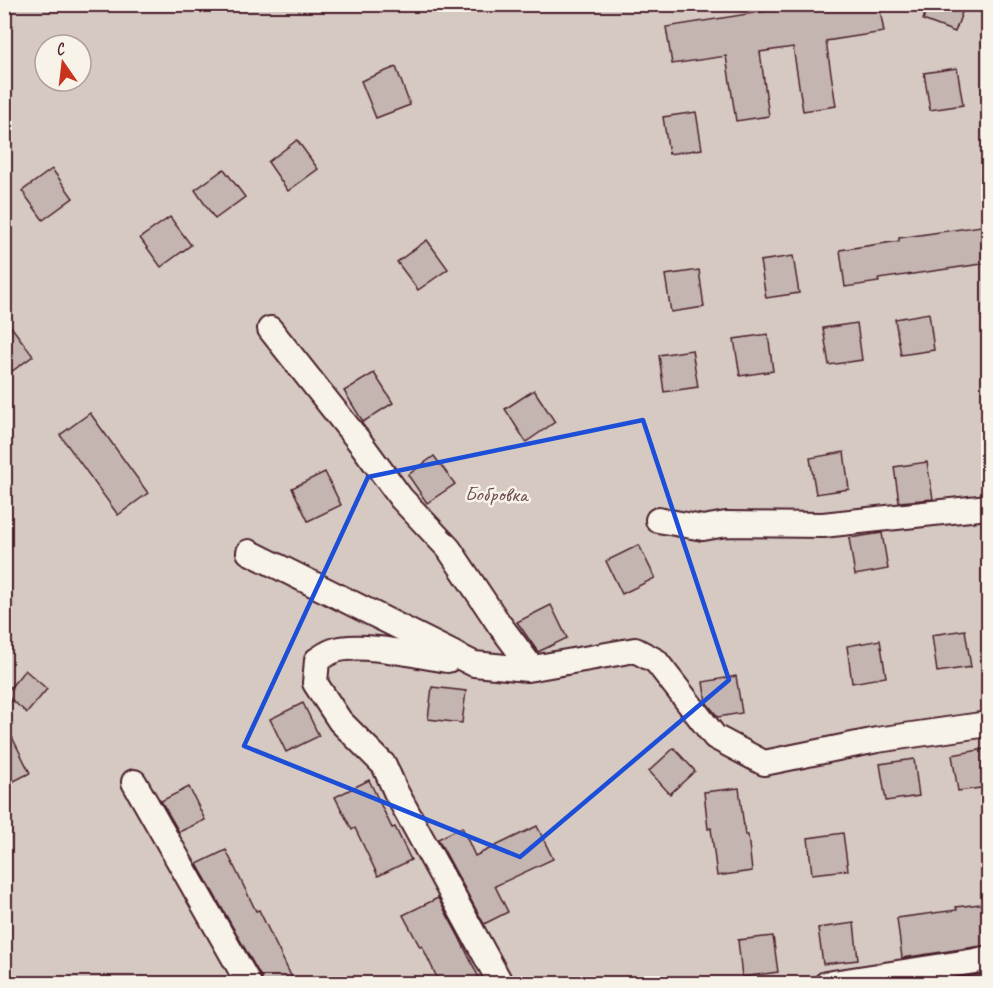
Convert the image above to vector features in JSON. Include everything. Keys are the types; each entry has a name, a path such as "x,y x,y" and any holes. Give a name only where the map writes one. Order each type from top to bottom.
{"street":[{"path":"270,329 401,498 450,549 499,624 532,668"},
{"path":"658,520 703,528 726,524 823,525 988,507"},
{"path":"249,552 474,664"},
{"path":"501,984 396,792 384,765 340,721 315,683 316,660 334,650 352,648 387,650 474,664 532,668 635,650 656,661 715,737 764,763 877,740 988,724"},
{"path":"134,782 249,984"},
{"path":"826,984 988,959"}],"highlighted area":[{"path":"643,420 729,680 520,857 244,746 368,477"}],"green space":[{"name":"Бобровка","path":"5,5 988,5 988,983 5,983"}],"building":[{"path":"811,4 879,4 884,32 826,41 836,106 803,111 793,47 760,52 769,116 736,121 726,56 672,64 666,27"},
{"path":"928,4 965,4 955,32 923,20"},
{"path":"396,67 410,105 376,118 361,81"},
{"path":"957,68 963,105 930,110 924,73"},
{"path":"696,112 702,149 669,154 663,117"},
{"path":"297,140 318,169 288,191 268,162"},
{"path":"52,169 73,198 43,220 22,191"},
{"path":"224,169 245,197 215,219 195,190"},
{"path":"170,217 191,245 161,267 140,238"},
{"path":"988,225 988,263 878,279 879,282 845,287 840,250 899,241 899,238"},
{"path":"427,240 448,269 418,290 397,262"},
{"path":"793,256 799,293 766,298 760,261"},
{"path":"699,270 704,307 671,312 665,275"},
{"path":"929,313 934,350 901,355 895,319"},
{"path":"4,317 33,356 4,377"},
{"path":"857,323 862,360 829,365 823,328"},
{"path":"768,334 773,371 740,376 734,339"},
{"path":"692,350 698,387 664,392 659,355"},
{"path":"374,373 393,403 363,422 344,391"},
{"path":"534,390 555,422 526,442 505,409"},
{"path":"90,413 148,493 118,515 60,435"},
{"path":"844,452 849,489 816,494 810,458"},
{"path":"434,456 455,484 427,503 408,475"},
{"path":"927,462 933,499 899,502 894,467"},
{"path":"325,472 341,505 308,521 292,488"},
{"path":"882,533 888,569 855,575 849,538"},
{"path":"639,545 655,578 622,594 606,561"},
{"path":"551,605 567,638 538,652 517,622"},
{"path":"965,630 971,667 937,672 932,635"},
{"path":"880,640 886,677 852,683 847,646"},
{"path":"25,670 47,689 27,713 5,694"},
{"path":"736,676 742,713 718,717 706,702 703,682"},
{"path":"432,687 466,691 462,723 428,719"},
{"path":"303,703 319,736 286,752 270,719"},
{"path":"4,721 30,773 4,786"},
{"path":"674,748 695,771 670,794 649,771"},
{"path":"985,749 988,787 958,791 952,755"},
{"path":"914,759 919,796 886,801 880,764"},
{"path":"369,780 392,828 395,827 411,860 378,876 355,828 352,830 335,797"},
{"path":"189,787 205,820 179,832 161,801"},
{"path":"739,788 752,871 717,876 704,792"},
{"path":"537,826 553,859 495,886 508,912 484,924 438,839 462,827 475,856"},
{"path":"843,833 848,870 812,874 808,838"},
{"path":"226,850 256,911 259,910 295,984 263,984 197,864"},
{"path":"438,898 482,984 440,984 422,946 420,947 403,915"},
{"path":"988,903 988,945 902,958 897,918 957,910 956,907"},
{"path":"854,923 858,960 823,964 818,928"},
{"path":"773,936 778,972 742,977 738,940"},
{"path":"988,973 988,984 923,984"}]}
